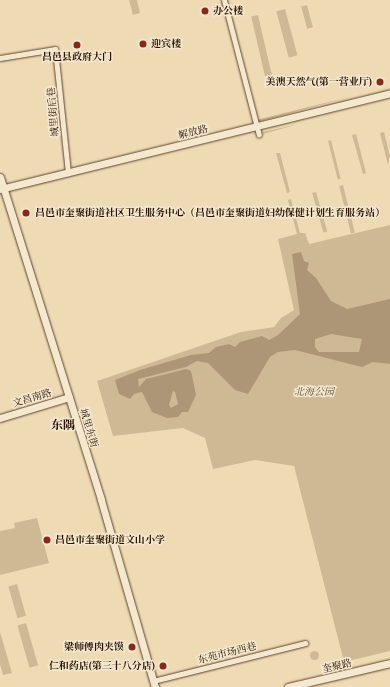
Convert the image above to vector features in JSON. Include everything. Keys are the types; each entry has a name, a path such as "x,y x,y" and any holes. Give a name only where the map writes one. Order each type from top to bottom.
{"street":[{"path":"224,0 256,126 260,135"},
{"name":"城里街后巷","path":"0,58 55,48 68,173"},
{"name":"解放路","path":"1,189 390,93"},
{"name":"城里东街","path":"0,177 1,189 69,397 154,684"},
{"name":"文昌南路","path":"0,418 69,397"},
{"name":"东苑市场西巷","path":"154,684 305,642"},
{"name":"奎聚路","path":"288,687 390,663"}],"green space":[{"path":"129,0 137,0 140,13 133,15"},
{"path":"307,5 313,27 307,29 301,7"},
{"path":"285,9 297,55 289,58 276,11"},
{"path":"258,15 273,80 266,82 251,17"},
{"path":"349,97 258,122 256,120"},
{"path":"299,124 263,134 262,132 263,132"},
{"path":"384,132 390,156 388,165 380,133"},
{"path":"356,134 366,173 363,174 352,135"},
{"path":"331,140 341,179 338,180 328,141"},
{"path":"276,153 280,153 290,192 287,193"},
{"path":"343,185 355,233 351,234 339,186"},
{"path":"316,192 327,231 323,233 312,193"},
{"name":"北海公园","path":"291,199 300,233 305,233 309,244 390,225 390,651 344,662 294,466 255,460 213,469 205,438 183,428 113,436 97,381 241,332 274,327 281,318 294,310 278,239 297,234 288,200"},
{"path":"37,518 49,563 0,575 0,531 15,528 14,523"},
{"path":"17,584 26,616 17,618 8,586"},
{"path":"26,623 38,665 29,668 17,625"},
{"path":"0,632 12,673 3,675 0,664"},
{"path":"314,650 319,655 314,660 309,655"}],"shaded area":[{"name":"北海公园","path":"301,252 304,261 309,263 307,270 316,278 331,301 347,309 390,299 390,364 373,362 362,367 295,350 278,352 270,357 248,394 235,390 208,363 197,361 186,367 138,379 139,387 146,379 186,369 191,371 196,395 188,412 182,412 178,417 167,418 152,412 142,392 134,394 130,399 119,394 115,380 140,370 191,355 209,353 216,347 229,344 235,347 240,342 262,336 269,340 278,335 300,314 292,254","holes":["331,334 362,339 359,352 319,352 315,347 315,339","173,391 175,392 178,404 171,408 169,405"]}],"place":[{"name":"办公楼","path":"205,11"},
{"name":"迎宾楼","path":"143,44"},
{"name":"昌邑县政府大门","path":"77,45"},
{"name":"美澳天然气(第一营业厅)","path":"380,82"},
{"name":"昌邑市奎聚街道社区卫生服务中心（昌邑市奎聚街道妇幼保健计划生育服务站）","path":"26,213"},
{"name":"昌邑市奎聚街道文山小学","path":"47,540"},
{"name":"梁师傅肉夹馍","path":"132,647"},
{"name":"仁和药店(第三十八分店)","path":"163,666"}],"district":[{"name":"东隅","path":"63,425"}]}
